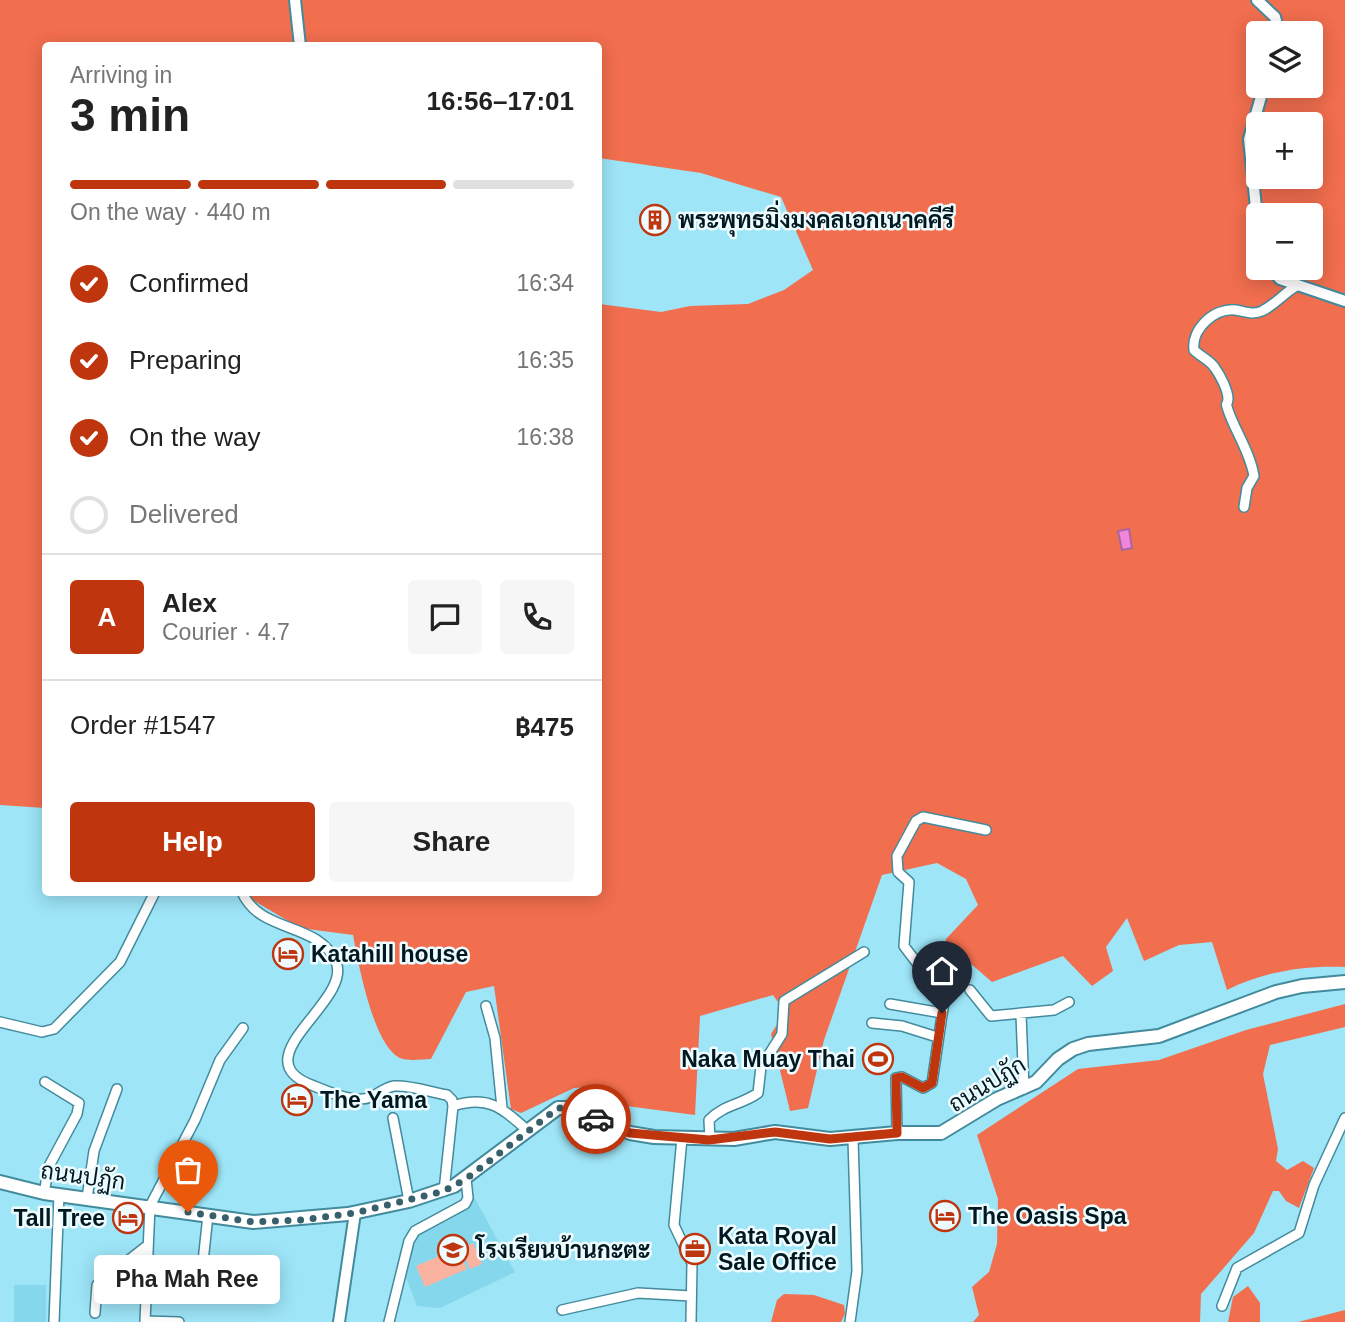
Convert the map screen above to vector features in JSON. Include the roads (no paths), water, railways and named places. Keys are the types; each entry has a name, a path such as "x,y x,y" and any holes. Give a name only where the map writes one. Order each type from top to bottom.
{"main road":[{"name":"ถนนปฏัก","path":"0,1182 44,1193 253,1222 301,1220 355,1213 444,1191 466,1179 558,1108 572,1108 630,1133 709,1140 775,1132 830,1139 897,1133 941,1133 997,1099 1024,1089 1073,1049 1088,1044 1159,1036 1276,992 1302,986 1345,982"}],"street":[{"path":"295,0 300,42"},
{"path":"1257,0 1276,21"},
{"path":"1256,203 1249,139 1261,98"},
{"path":"1283,280 1345,300"},
{"path":"1244,507 1247,488 1254,476 1252,464 1236,432 1235,421 1226,407 1227,394 1219,373 1213,364 1194,350 1193,344 1201,327 1214,316 1236,310 1245,314 1261,312 1298,285"},
{"path":"897,1133 896,1078 902,1077 923,1088 932,1083 947,981 943,972 917,962 904,946 909,882 898,872 897,856 916,821 923,817 986,830"},
{"path":"0,1022 42,1032 54,1029 120,962 153,896"},
{"path":"244,896 260,916 317,937 337,963 339,975 335,987 296,1039 289,1054 289,1068 299,1080 340,1096 367,1099 392,1086 447,1095 453,1106 444,1191"},
{"path":"709,1140 709,1121 719,1109 747,1101 758,1093 761,1067 782,1034 784,1002 864,952"},
{"path":"970,990 991,1016 1054,1010 1069,1002"},
{"path":"890,1004 942,1013"},
{"path":"486,1006 495,1038 502,1108"},
{"path":"1021,1015 1024,1089"},
{"path":"872,1023 902,1027 937,1037"},
{"path":"179,1322 145,1321 150,1206 195,1121 220,1060 243,1028"},
{"path":"44,1193 49,1166 77,1114 79,1103 45,1082"},
{"path":"86,1198 94,1151 117,1089"},
{"path":"453,1106 470,1101 502,1108 527,1130"},
{"path":"393,1118 409,1201"},
{"path":"1222,1306 1237,1268 1298,1233 1314,1185 1345,1118"},
{"path":"682,1138 674,1225 692,1263 691,1322"},
{"path":"850,1322 857,1271 853,1139"},
{"path":"389,1322 409,1241 415,1231 465,1204 468,1198 466,1179"},
{"path":"54,1322 59,1195"},
{"path":"339,1322 355,1213"},
{"path":"202,1271 208,1215"},
{"path":"95,1313 97,1285 148,1245"},
{"path":"562,1310 638,1293 691,1296"}],"place":[{"name":"พระพุทธมิ่งมงคลเอกเนาคคีรี","path":"655,220"},
{"name":"Katahill house","path":"288,954"},
{"name":"Naka Muay Thai","path":"878,1059"},
{"name":"The Yama","path":"297,1100"},
{"name":"Pha Mah Ree","path":"188,1212"},
{"name":"The Oasis Spa","path":"945,1216"},
{"name":"Tall Tree","path":"128,1218"},
{"name":"Kata Royal Sale Office","path":"695,1249"},
{"name":"โรงเรียนบ้านกะตะ","path":"453,1250"}]}
